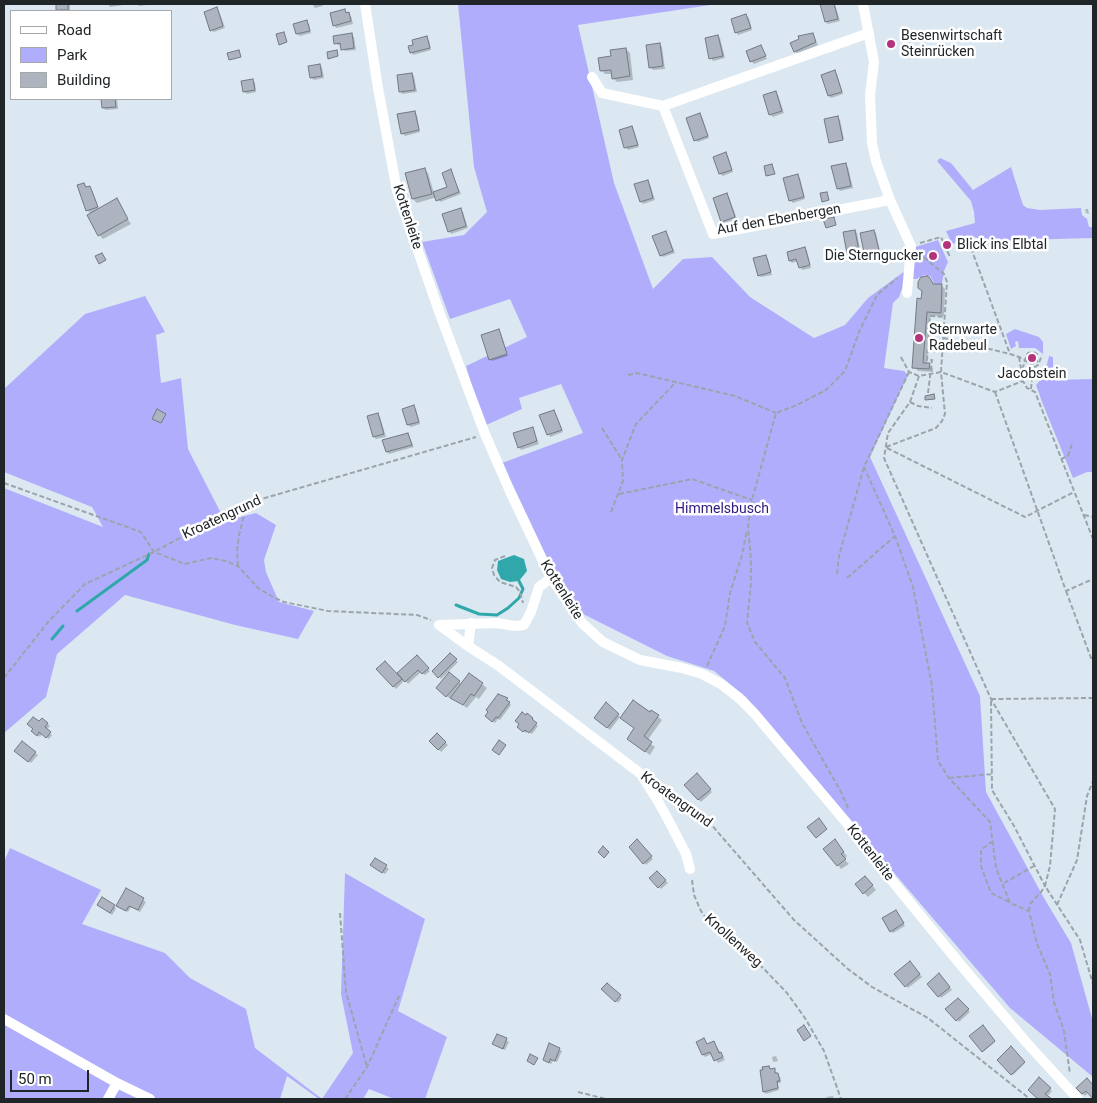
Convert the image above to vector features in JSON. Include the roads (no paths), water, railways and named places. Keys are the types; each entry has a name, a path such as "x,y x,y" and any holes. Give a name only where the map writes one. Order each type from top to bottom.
{"street":[{"name":"Kottenleite","path":"365,4 397,191 485,434 551,578 582,623 603,642 640,660 702,674 721,684 739,698 754,713 851,828 960,964 1074,1095"},
{"path":"863,4 874,62 870,95 872,143 876,161 890,200 911,246 907,293"},
{"path":"592,77 602,93 662,106 869,33"},
{"name":"Auf den Ebenbergen","path":"662,106 713,234 890,200"},
{"path":"468,646 471,623 524,625 531,612 539,587 551,578"},
{"name":"Kroatengrund","path":"471,623 439,625 500,666 641,774 658,801 686,854 690,869"},
{"path":"4,1018 117,1083 150,1099"},
{"path":"108,1099 117,1083"}],"waterway":[{"path":"77,611 147,560 149,554"},
{"path":"456,605 479,614 497,615 519,598 523,589 519,581"},
{"path":"52,639 63,626"}],"place":[{"name":"Besenwirtschaft Steinrücken","path":"891,44"},
{"name":"Blick ins Elbtal","path":"947,245"},
{"name":"Die Sterngucker","path":"933,256"},
{"name":"Sternwarte Radebeul","path":"919,338"},
{"name":"Jacobstein","path":"1032,358"}],"park label":[{"name":"Himmelsbusch","path":"722,509"}]}
